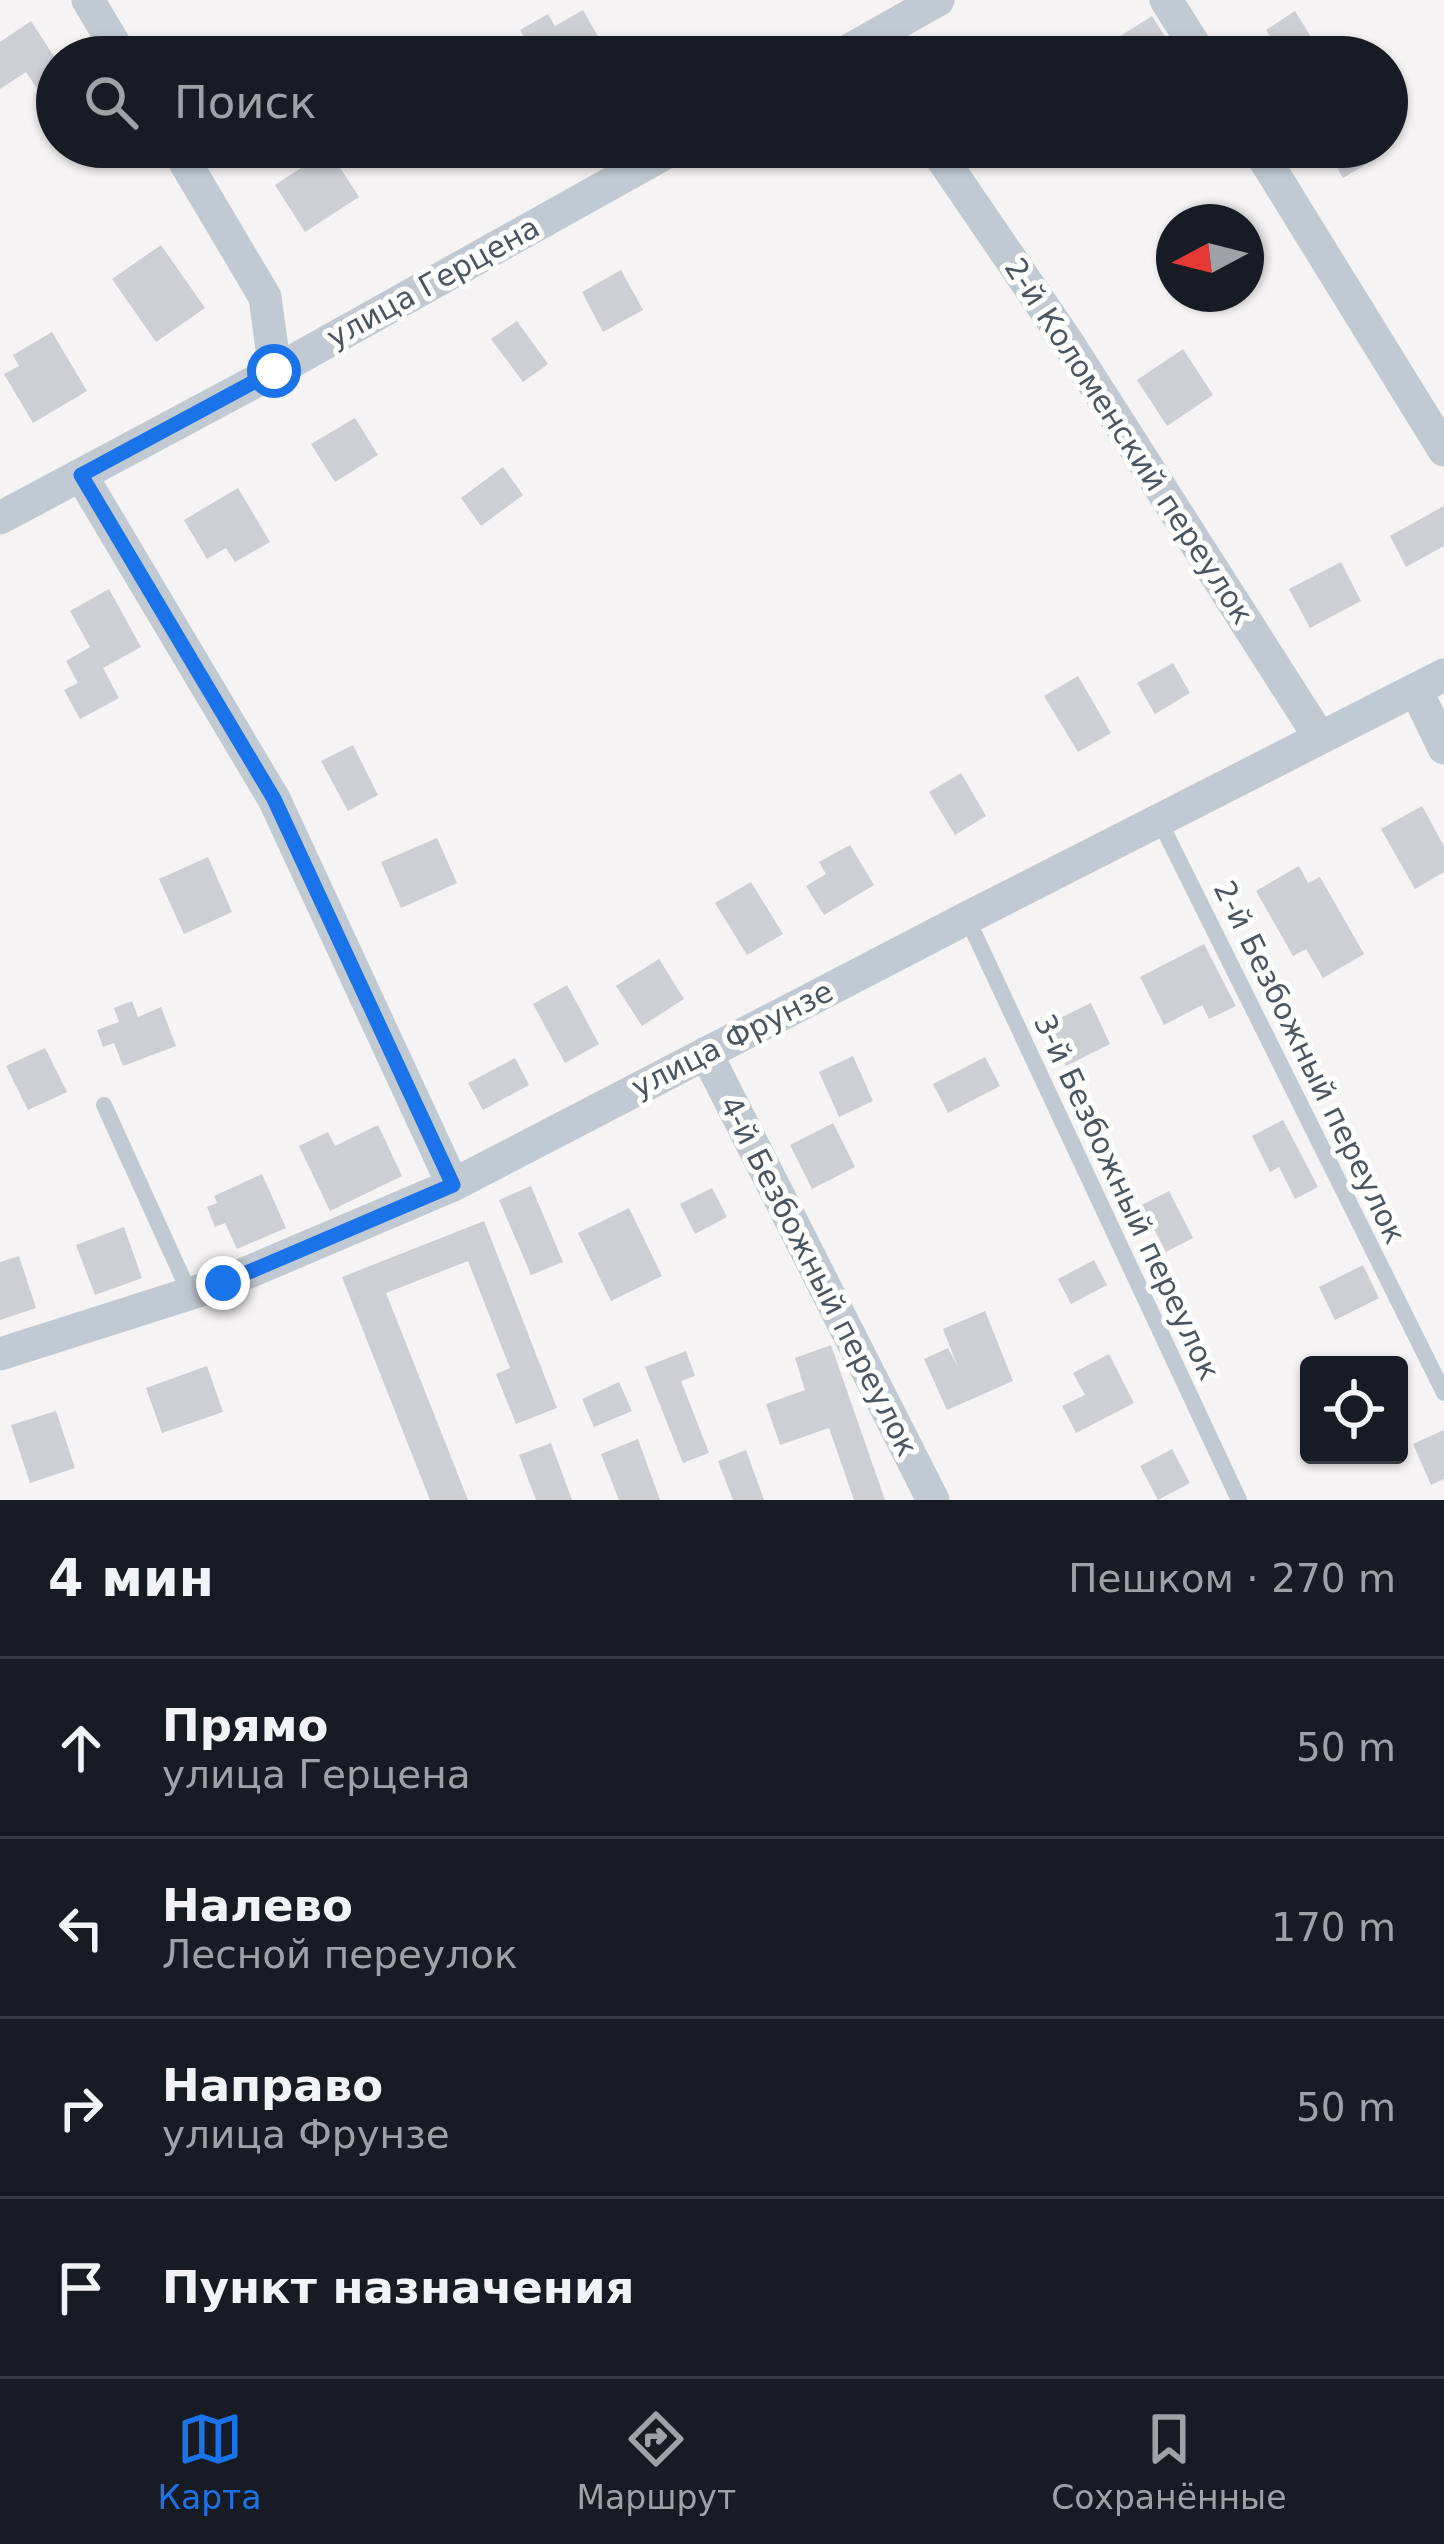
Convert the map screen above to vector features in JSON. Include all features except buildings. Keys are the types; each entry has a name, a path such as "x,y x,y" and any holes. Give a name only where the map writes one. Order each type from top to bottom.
{"street":[{"path":"88,0 109,36"},
{"path":"882,36 938,0"},
{"path":"1166,0 1189,36"},
{"path":"189,168 266,297 274,371"},
{"name":"улица Герцена","path":"0,518 638,168"},
{"name":"2-й Коломенский переулок","path":"948,168 1068,344 1320,738"},
{"path":"1270,168 1444,450"},
{"path":"81,475 274,799 453,1185"},
{"path":"1430,682 1444,748"},
{"name":"улица Фрунзе","path":"0,1354 190,1295 453,1185 1430,682"},
{"name":"4-й Безбожный переулок","path":"706,1052 933,1500"}],"lane":[{"name":"2-й Безбожный переулок","path":"1159,820 1444,1393"},
{"name":"3-й Безбожный переулок","path":"967,918 1239,1500"},
{"path":"104,1105 190,1295"}],"route":[{"path":"223,1283 453,1185 274,799 81,475 274,371"}]}
